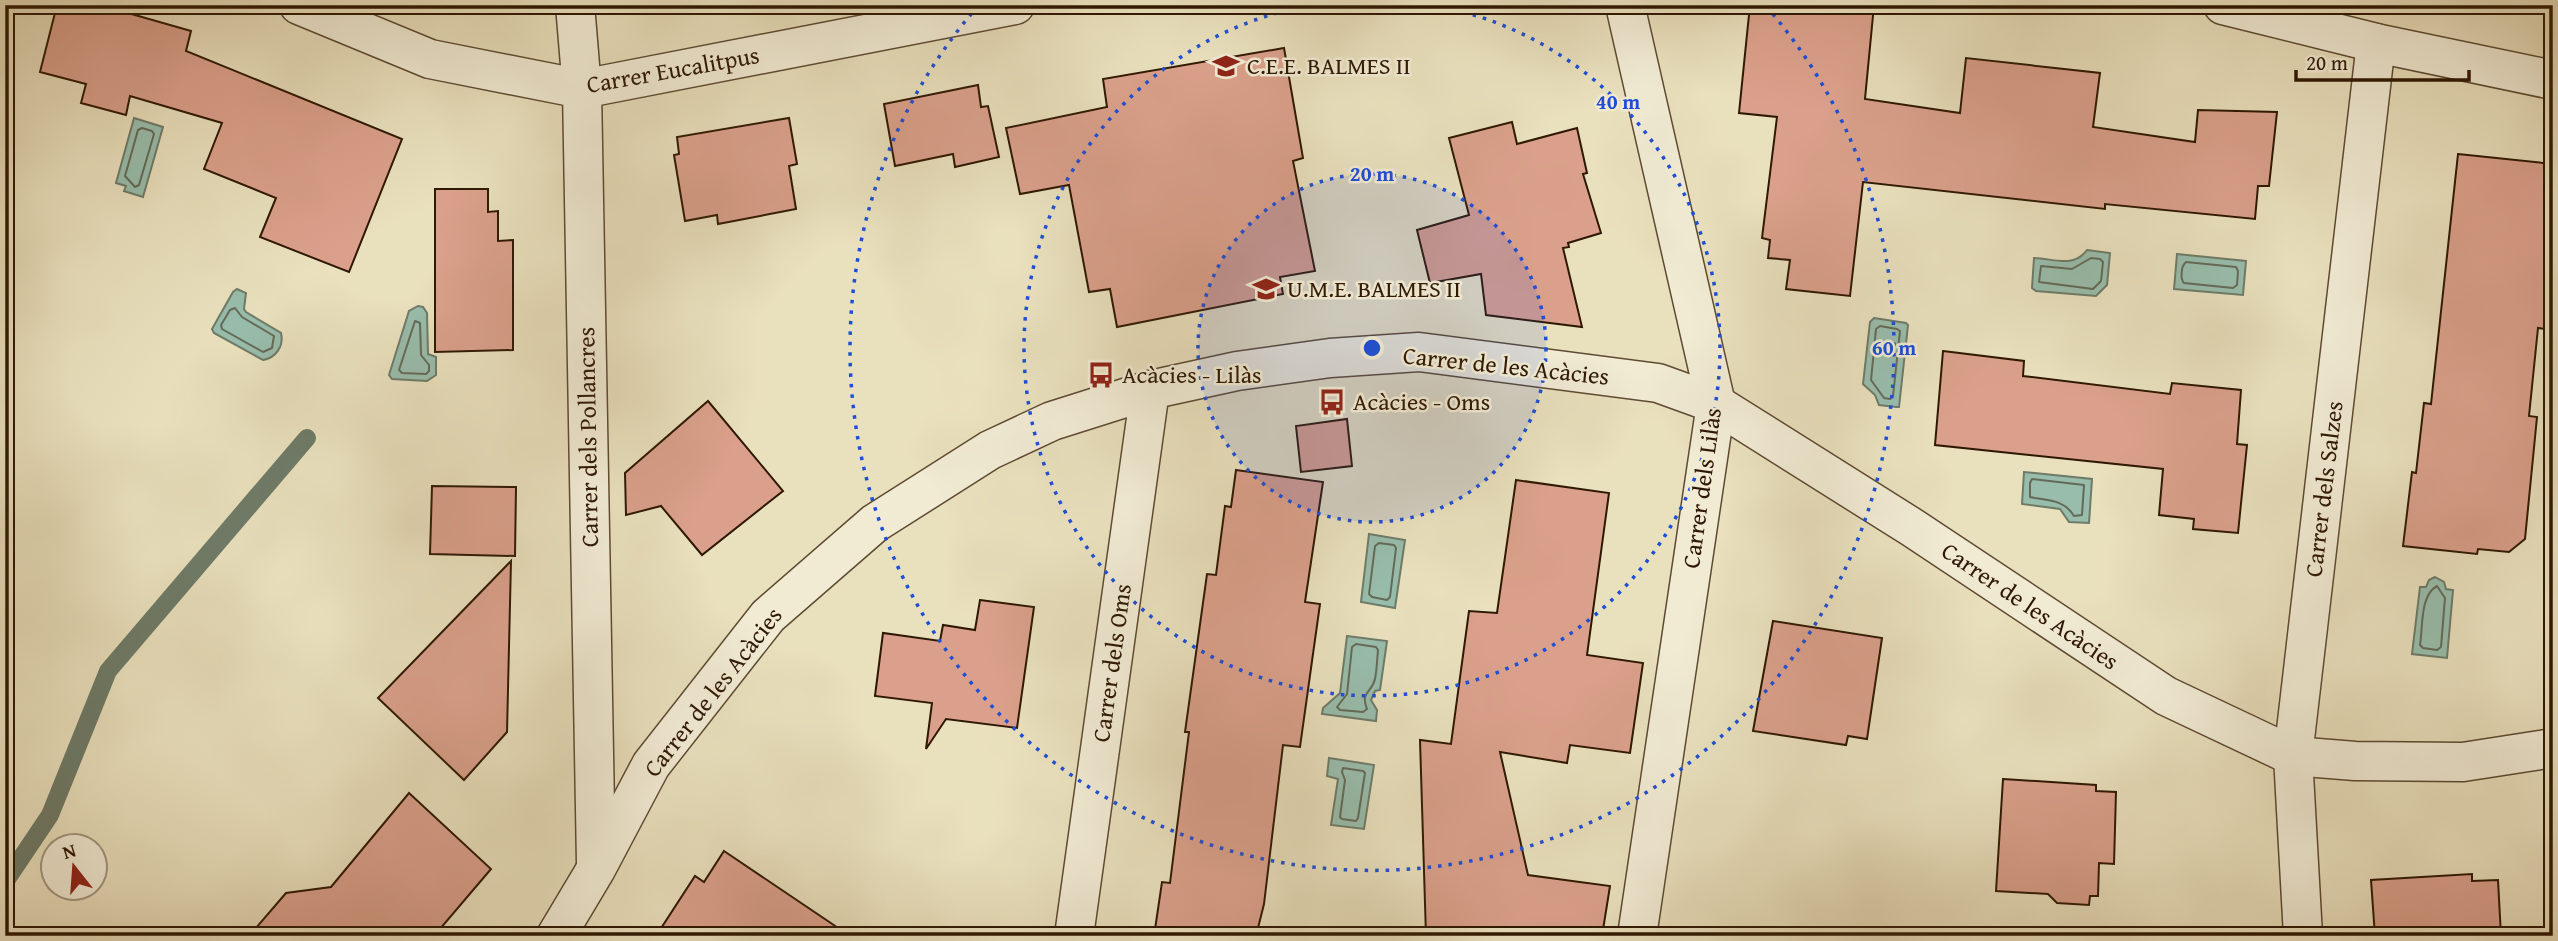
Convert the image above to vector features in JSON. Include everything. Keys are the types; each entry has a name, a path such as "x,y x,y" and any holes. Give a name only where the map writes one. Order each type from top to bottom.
{"street":[{"name":"Carrer Eucalitpus","path":"299,5 430,58 582,89 1014,5"},
{"name":"Carrer dels Pollancres","path":"576,5 582,89 596,869"},
{"name":"Carrer dels Lilàs","path":"1625,5 1716,404 1637,936"},
{"path":"2223,5 2376,43 2553,80"},
{"name":"Carrer dels Salzes","path":"2303,936 2293,756 2376,43"},
{"name":"Carrer de les Acàcies","path":"556,936 596,869 651,765 768,616 875,523 990,450 1052,421 1150,390 1237,370 1330,358 1419,352 1658,383 1716,404 1913,528 2166,696 2293,756 2355,761 2463,762 2553,748"},
{"name":"Carrer dels Oms","path":"1074,936 1150,390"}],"water":[{"path":"134,118 163,127 143,197 124,191 126,186 116,183"},
{"path":"2087,250 2110,253 2107,285 2096,296 2036,291 2032,288 2034,258 2069,261"},
{"path":"2177,254 2246,261 2243,295 2174,289"},
{"path":"237,289 246,293 246,312 281,333 280,347 268,359 263,360 214,333 212,329"},
{"path":"418,306 423,307 427,313 428,354 436,357 436,375 427,381 392,379 389,375 409,311"},
{"path":"1874,318 1908,325 1899,407 1879,405 1875,395 1863,384 1870,322"},
{"path":"2024,472 2092,479 2089,523 2069,522 2060,509 2022,504"},
{"path":"1369,534 1405,540 1395,608 1361,602"},
{"path":"2435,577 2444,582 2446,589 2453,590 2447,658 2412,654 2420,587 2426,587 2429,580"},
{"path":"1347,636 1387,641 1380,690 1375,691 1371,700 1377,710 1376,721 1322,714 1323,708 1340,693"},
{"path":"1329,758 1374,765 1364,829 1331,825 1338,779 1327,776"}],"building":[{"path":"57,5 100,5 191,31 186,51 402,139 349,272 260,237 276,198 204,169 222,123 130,96 126,115 81,103 86,84 40,72"},
{"path":"1750,5 1874,5 1865,99 1960,113 1966,58 2100,73 2093,127 2195,142 2198,110 2277,112 2269,186 2258,186 2255,219 2105,204 2105,209 1863,182 1850,296 1786,289 1790,260 1768,258 1770,240 1762,238 1777,117 1739,113"},
{"path":"1284,48 1303,158 1293,161 1315,271 1280,277 1283,294 1117,327 1110,289 1089,292 1069,185 1020,194 1006,128 1107,107 1103,79"},
{"path":"978,85 981,107 988,106 999,157 955,167 953,154 895,166 884,104"},
{"path":"789,118 797,164 789,166 796,209 718,224 717,215 685,221 674,155 679,154 677,137"},
{"path":"1512,122 1517,144 1577,128 1587,173 1583,174 1601,233 1568,243 1569,247 1563,248 1582,327 1486,315 1481,274 1430,283 1417,230 1469,215 1449,138"},
{"path":"2458,154 2553,164 2553,330 2538,328 2529,416 2537,417 2525,539 2509,552 2478,549 2477,554 2403,546 2412,472 2416,473 2424,403 2431,404"},
{"path":"435,189 488,189 488,212 498,211 498,241 513,240 513,350 435,352"},
{"path":"1943,351 2024,361 2023,376 2170,394 2172,383 2241,390 2237,444 2247,445 2238,533 2193,529 2194,519 2159,515 2163,469 1935,445"},
{"path":"708,401 783,491 702,555 661,506 626,515 625,473"},
{"path":"1347,419 1352,466 1301,472 1296,426"},
{"path":"1236,470 1323,482 1305,602 1320,604 1300,747 1283,745 1264,904 1256,936 1154,936 1162,882 1170,883 1189,732 1185,732 1207,574 1216,575 1225,506 1231,507"},
{"path":"1516,480 1609,493 1587,655 1643,663 1630,753 1570,745 1567,763 1500,752 1528,875 1610,886 1602,936 1426,936 1420,740 1451,744 1469,611 1497,613"},
{"path":"432,486 516,487 515,556 430,554"},
{"path":"511,561 507,732 464,780 378,698"},
{"path":"980,600 1034,607 1017,728 946,719 926,749 932,703 875,696 883,633 940,641 943,625 975,630"},
{"path":"1773,621 1882,638 1867,739 1848,736 1846,745 1753,731"},
{"path":"2003,779 2096,785 2096,791 2116,792 2114,864 2099,863 2098,896 2090,896 2089,905 2057,903 2048,894 1996,891"},
{"path":"409,793 491,869 434,936 249,936 286,893 331,887"},
{"path":"724,851 850,936 656,936 695,876 704,882"},
{"path":"2472,874 2472,881 2498,880 2501,936 2375,936 2371,880"}],"waterway":[{"path":"5,882 50,815 108,671 307,438"}],"place":[{"name":"C.E.E. BALMES II","path":"1226,66"},
{"name":"U.M.E. BALMES II","path":"1266,289"},
{"name":"Acàcies - Lilàs","path":"1101,375"},
{"name":"Acàcies - Oms","path":"1332,402"}]}
